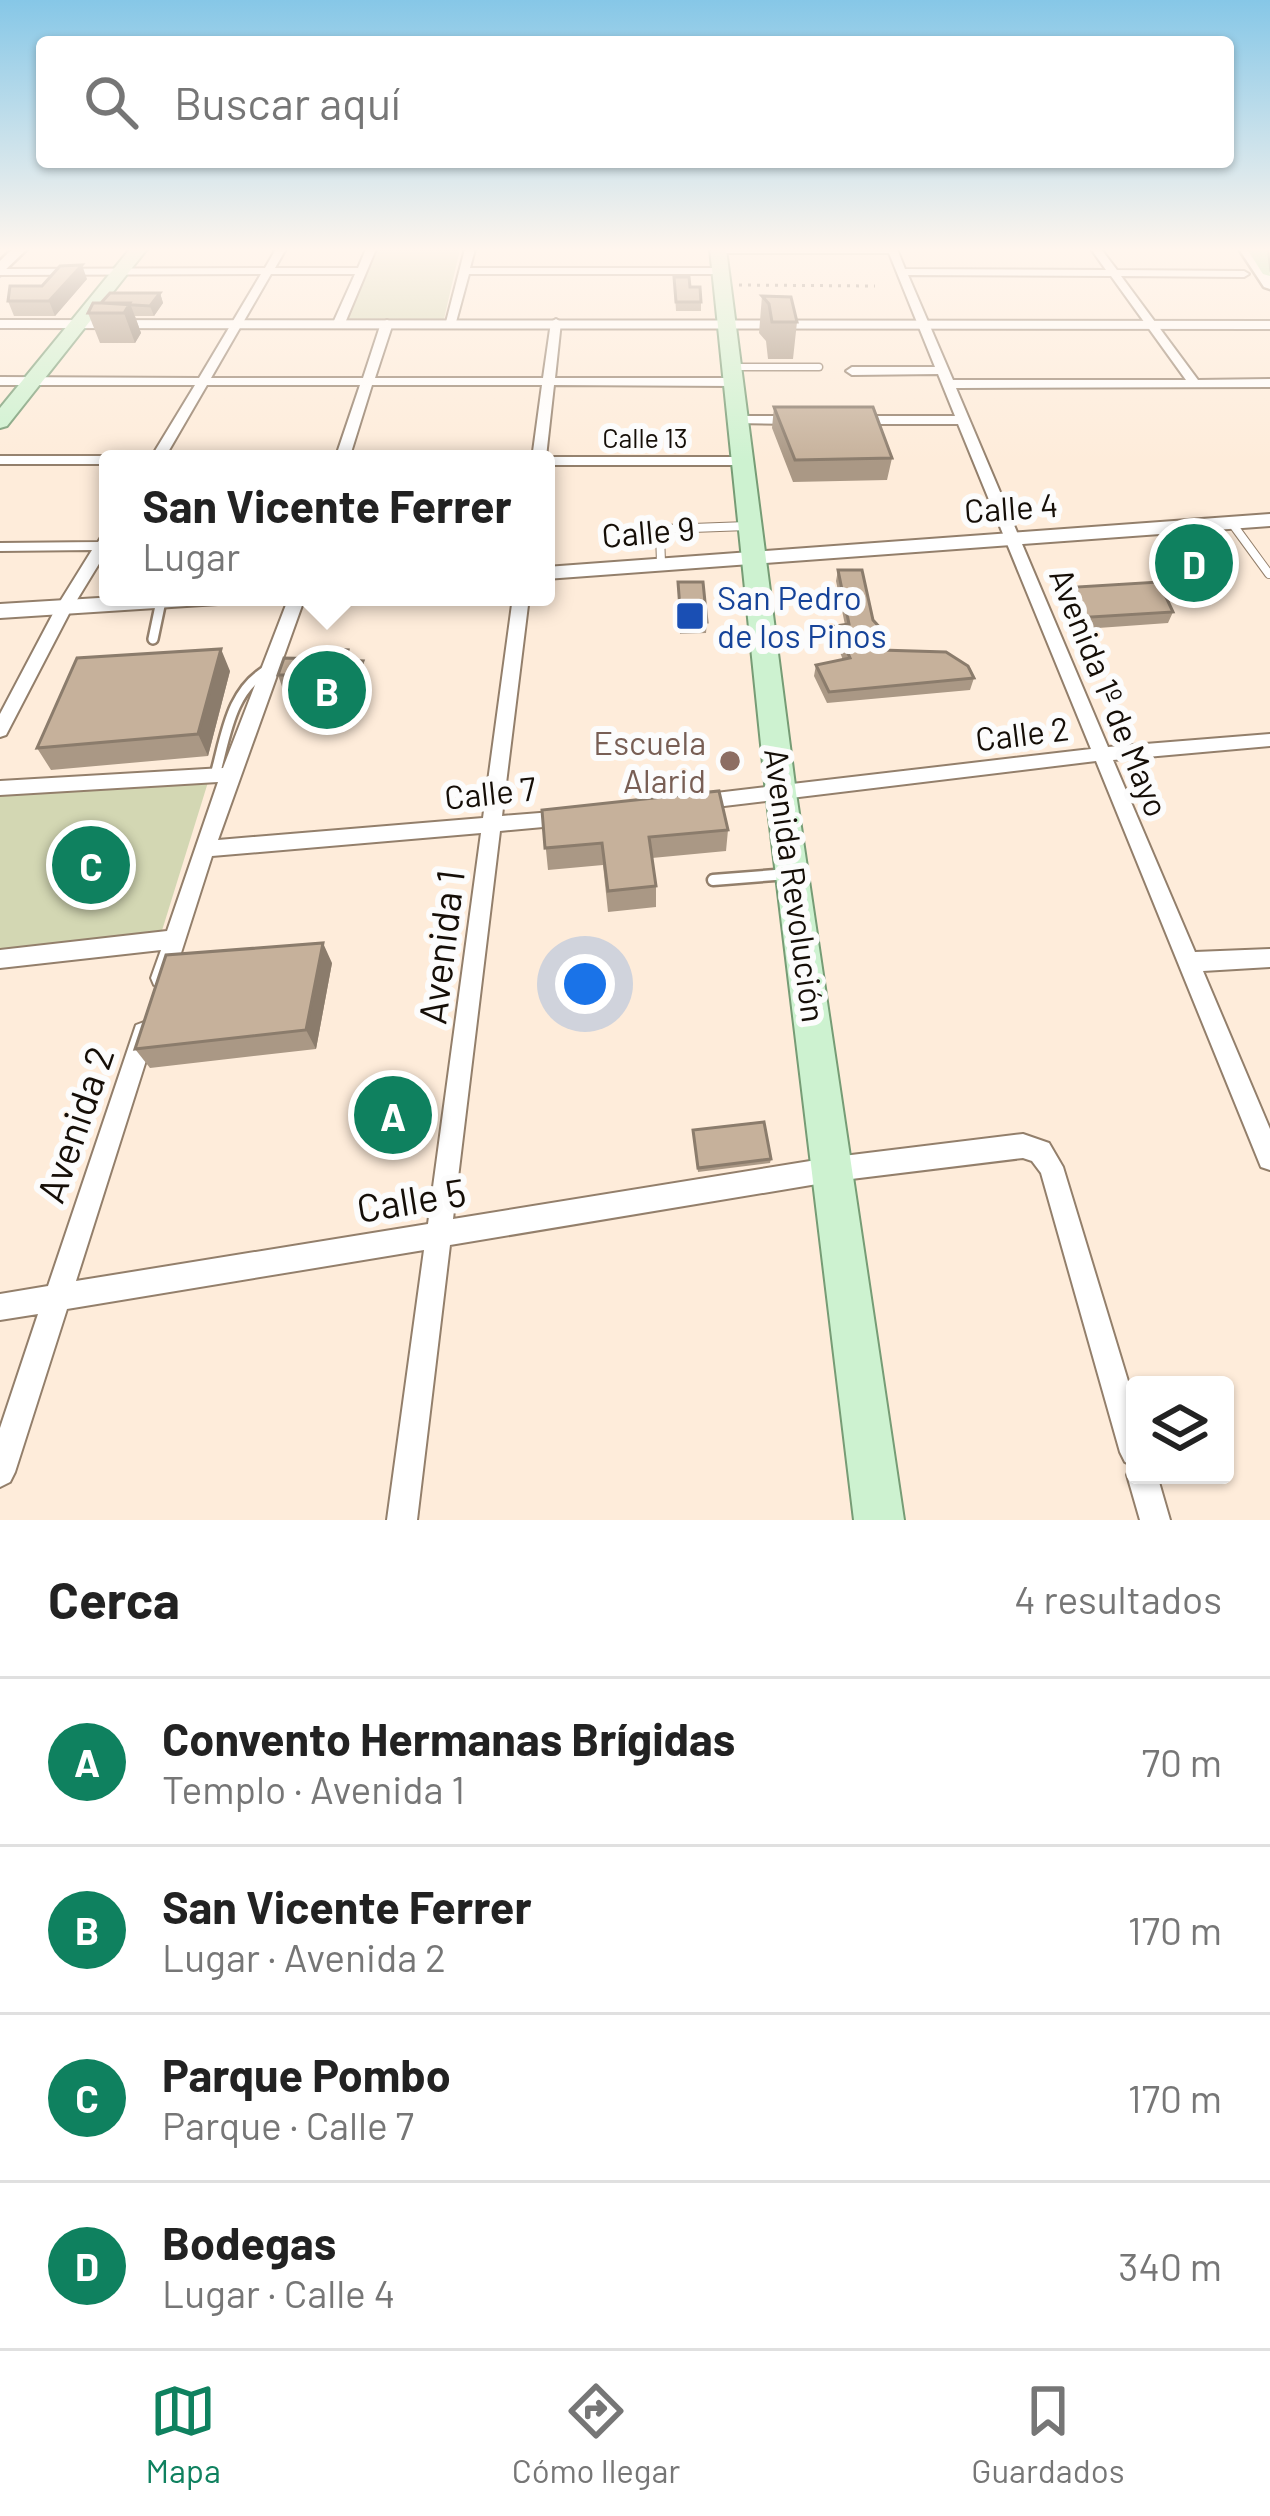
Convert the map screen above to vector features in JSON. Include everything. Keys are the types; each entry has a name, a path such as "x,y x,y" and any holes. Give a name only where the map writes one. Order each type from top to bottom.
{"main road":[{"path":"0,422 82,320"},
{"name":"Avenida Revolución","path":"727,321 782,793 879,1520"}],"street":[{"path":"162,450 240,320"},
{"path":"1148,320 1195,383"},
{"path":"345,450 387,322"},
{"path":"543,450 556,322"},
{"name":"Avenida 1º de Mayo","path":"923,322 1270,1158"},
{"path":"0,324 1270,325"},
{"path":"852,371 1270,383"},
{"path":"0,381 549,382 734,374"},
{"path":"739,420 807,420"},
{"path":"852,420 965,420"},
{"path":"0,460 99,460"},
{"name":"Calle 13","path":"555,460 744,460"},
{"name":"Calle 4","path":"754,541 1015,536 1270,520"},
{"name":"Calle 9","path":"555,572 661,563 754,541"},
{"path":"0,547 99,542"},
{"path":"0,730 99,552"},
{"path":"0,611 99,605"},
{"name":"Avenida 2","path":"0,1472 53,1298 205,849 222,775 294,606"},
{"name":"Avenida 1","path":"402,1520 520,606"},
{"name":"Calle 2","path":"782,793 1102,754 1270,740"},
{"path":"0,788 222,775"},
{"path":"670,806 782,793"},
{"name":"Calle 7","path":"205,849 581,816"},
{"path":"0,959 175,939"},
{"path":"1189,962 1270,958"},
{"name":"Calle 5","path":"0,1307 835,1169 1024,1146 1040,1152 1051,1167 1126,1421"},
{"path":"1145,1484 1155,1520"}],"lane":[{"path":"734,374 819,367"},
{"path":"1231,522 1269,574"},
{"path":"661,563 660,534 665,529 754,541"},
{"path":"153,639 160,606"},
{"path":"712,880 793,874"}],"green space":[{"path":"209,779 160,937 0,955 0,794"}],"building":[{"path":"774,407 873,407 892,458 795,460"},
{"path":"1193,531 1227,586 1199,586 1168,533"},
{"path":"838,570 862,570 873,620 883,631 881,650 946,652 968,666 974,678 829,692 816,665 850,658 836,626 849,624"},
{"path":"678,582 703,582 707,622 681,622"},
{"path":"1159,582 1173,612 1075,618 1060,588"},
{"path":"221,649 198,734 37,748 77,658"},
{"path":"331,649 348,650 345,660 363,661 357,676 341,676 336,687 318,686 322,675 278,675 284,658 328,659"},
{"path":"719,791 728,830 649,837 656,886 608,891 602,843 545,848 542,810"},
{"path":"323,943 306,1030 135,1049 166,955"},
{"path":"764,1122 771,1159 698,1168 693,1130"}],"place":[{"name":"Bodegas","path":"1194,563"},
{"name":"San Pedro de los Pinos","path":"690,616"},
{"name":"San Vicente Ferrer","path":"327,690"},
{"name":"Escuela Alarid","path":"730,761"},
{"name":"Parque Pombo","path":"91,865"},
{"name":"Convento Hermanas Brígidas","path":"393,1115"}]}
